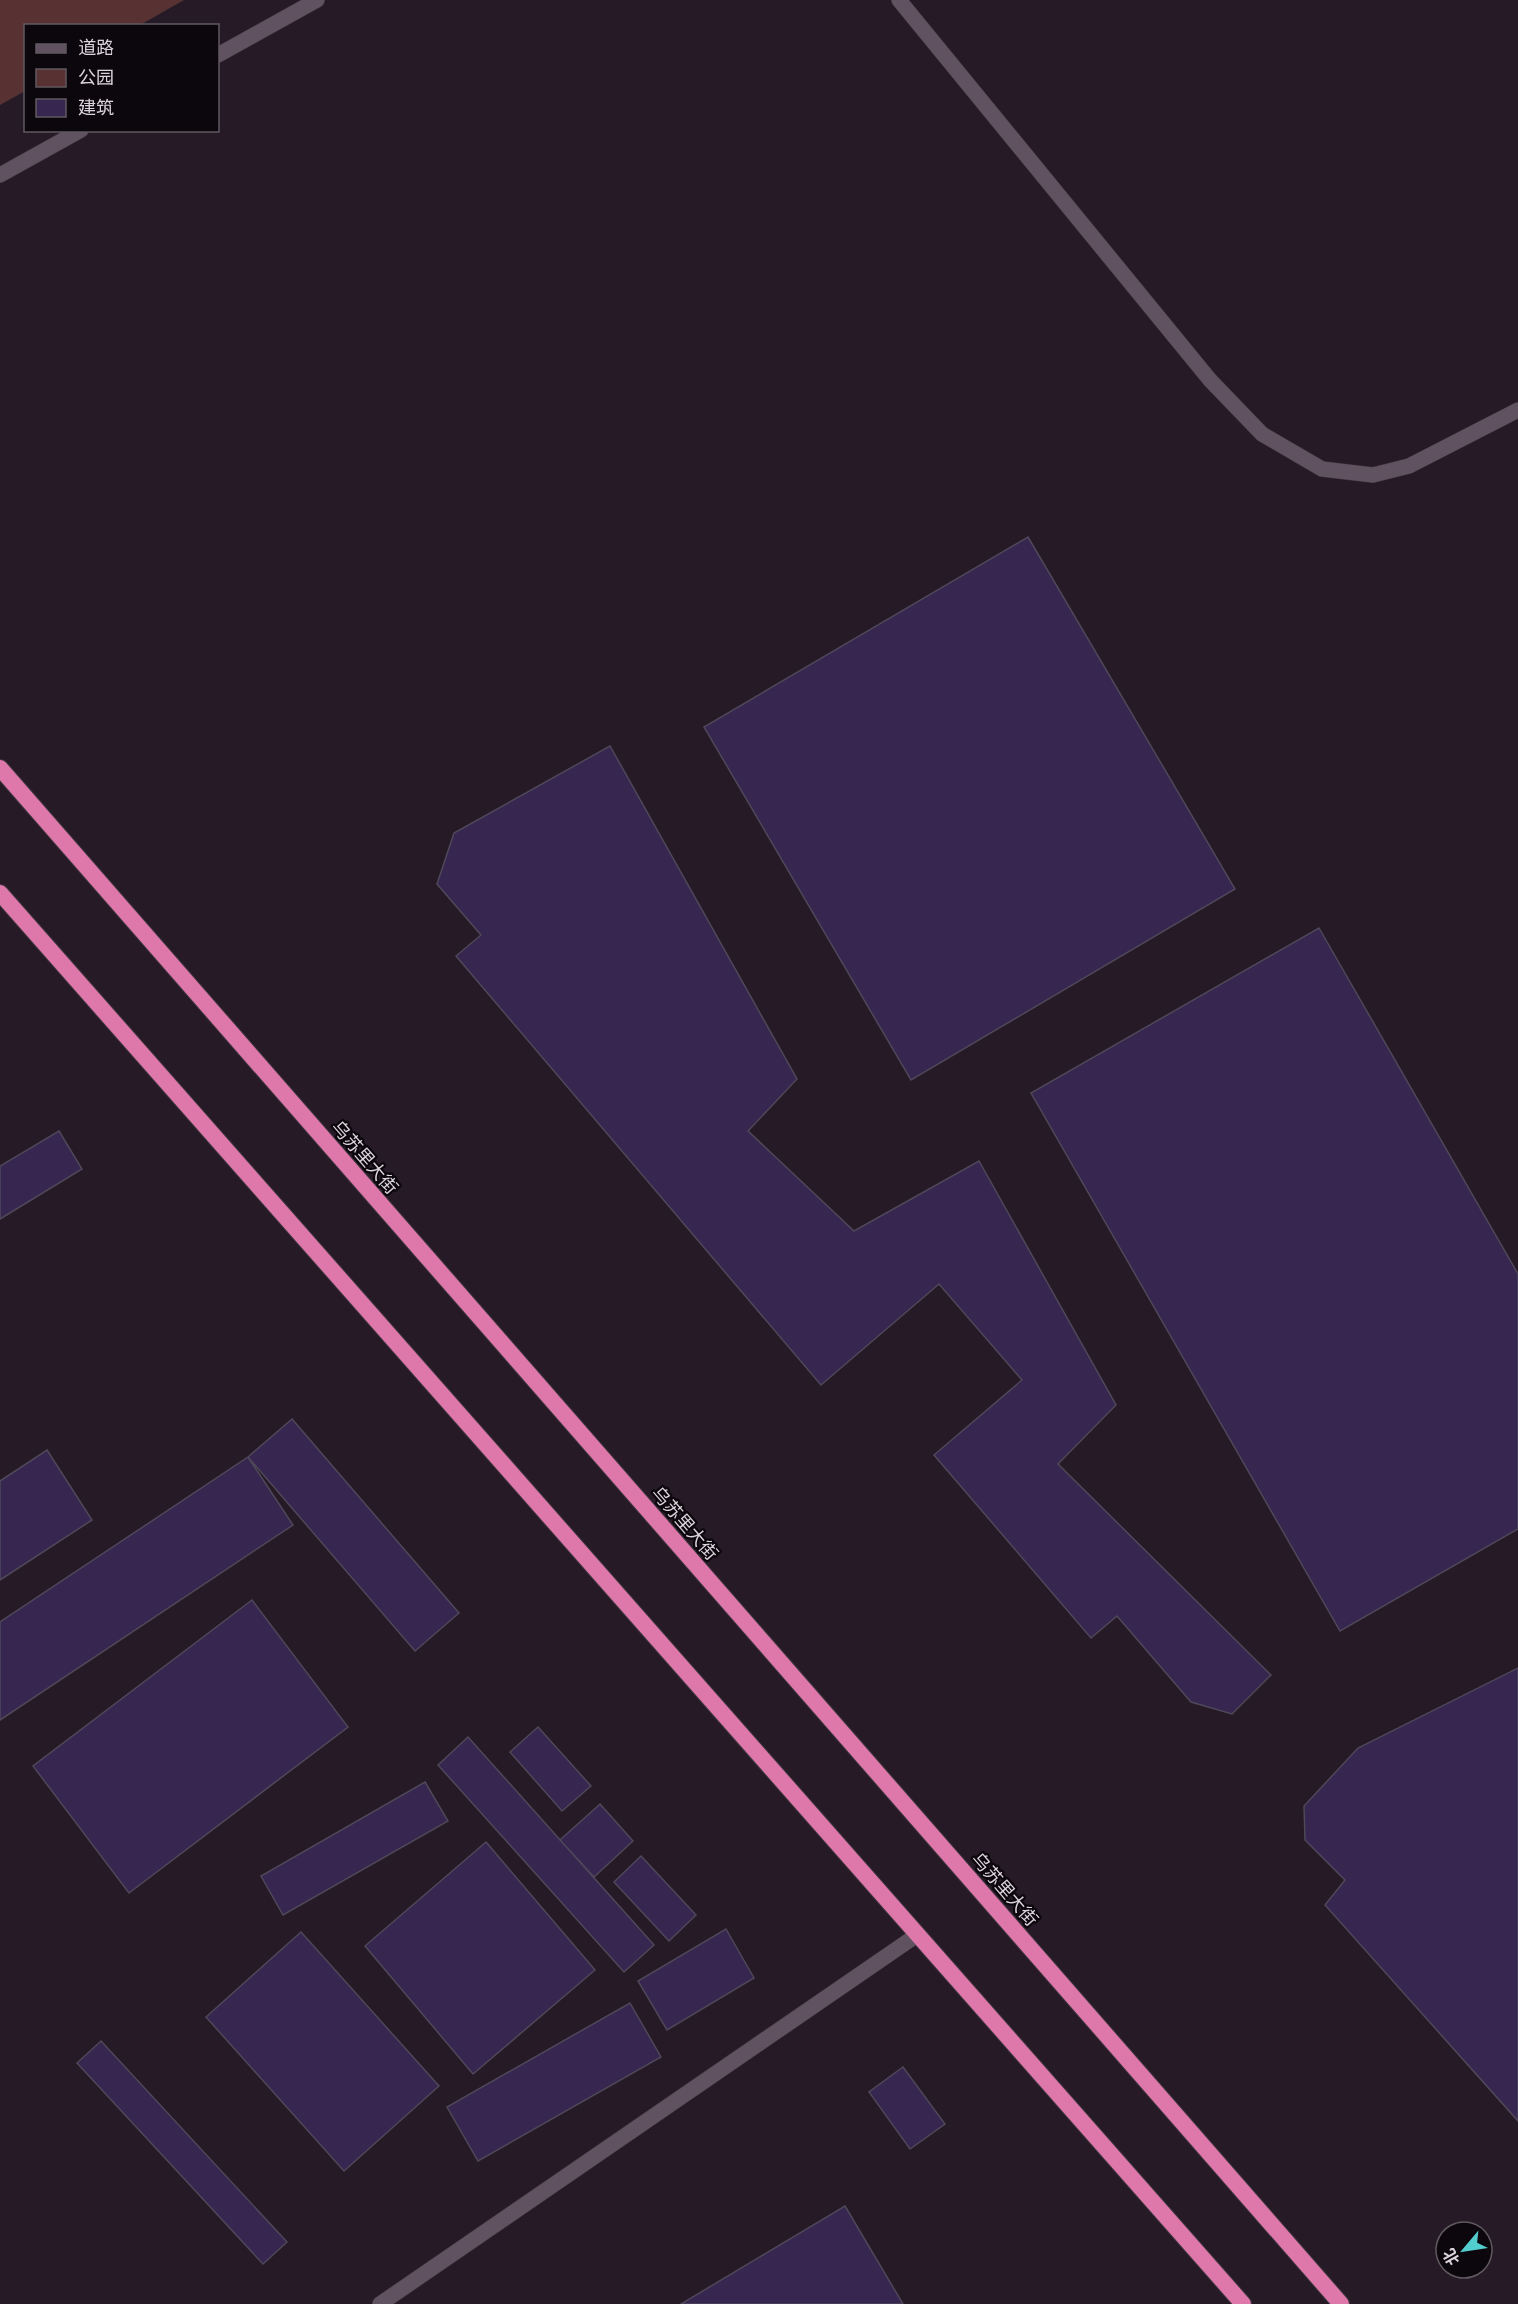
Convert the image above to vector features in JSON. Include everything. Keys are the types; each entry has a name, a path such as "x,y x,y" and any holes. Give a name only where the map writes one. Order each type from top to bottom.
{"highway":[{"name":"乌苏里大街","path":"0,768 1341,2304"},
{"path":"0,893 1243,2304"}],"street":[{"path":"219,54 317,0"},
{"path":"899,0 1210,380 1262,434 1322,469 1373,475 1408,466 1518,410"},
{"path":"0,175 77,132"},
{"path":"380,2304 917,1935"}],"green space":[{"path":"0,0 184,0 142,24 24,24 24,92 0,105"}],"building":[{"path":"1028,537 1235,889 911,1080 704,727"},
{"path":"610,746 797,1079 748,1131 854,1231 979,1161 1116,1405 1058,1464 1271,1675 1232,1714 1191,1702 1117,1616 1091,1638 934,1455 1022,1380 939,1284 821,1385 456,956 481,935 437,884 454,833"},
{"path":"1319,928 1518,1274 1518,1529 1340,1631 1031,1093"},
{"path":"59,1131 82,1169 0,1219 0,1166"},
{"path":"292,1419 459,1613 415,1651 248,1457"},
{"path":"47,1450 92,1520 0,1580 0,1481"},
{"path":"248,1457 293,1525 0,1720 0,1622"},
{"path":"252,1600 348,1727 129,1893 33,1766"},
{"path":"1518,1668 1518,2121 1325,1905 1345,1880 1305,1840 1304,1806 1358,1748"},
{"path":"538,1727 591,1786 562,1811 510,1752"},
{"path":"468,1737 654,1945 624,1972 438,1765"},
{"path":"425,1782 448,1821 283,1915 261,1876"},
{"path":"600,1804 633,1841 594,1877 560,1840"},
{"path":"486,1842 595,1970 473,2074 365,1946"},
{"path":"641,1856 696,1915 669,1941 614,1882"},
{"path":"726,1929 754,1978 667,2030 638,1981"},
{"path":"301,1932 439,2086 344,2171 206,2017"},
{"path":"630,2003 661,2057 478,2161 447,2107"},
{"path":"101,2041 287,2242 263,2264 77,2063"},
{"path":"903,2067 945,2124 910,2149 869,2092"},
{"path":"845,2206 903,2304 681,2304"}]}
